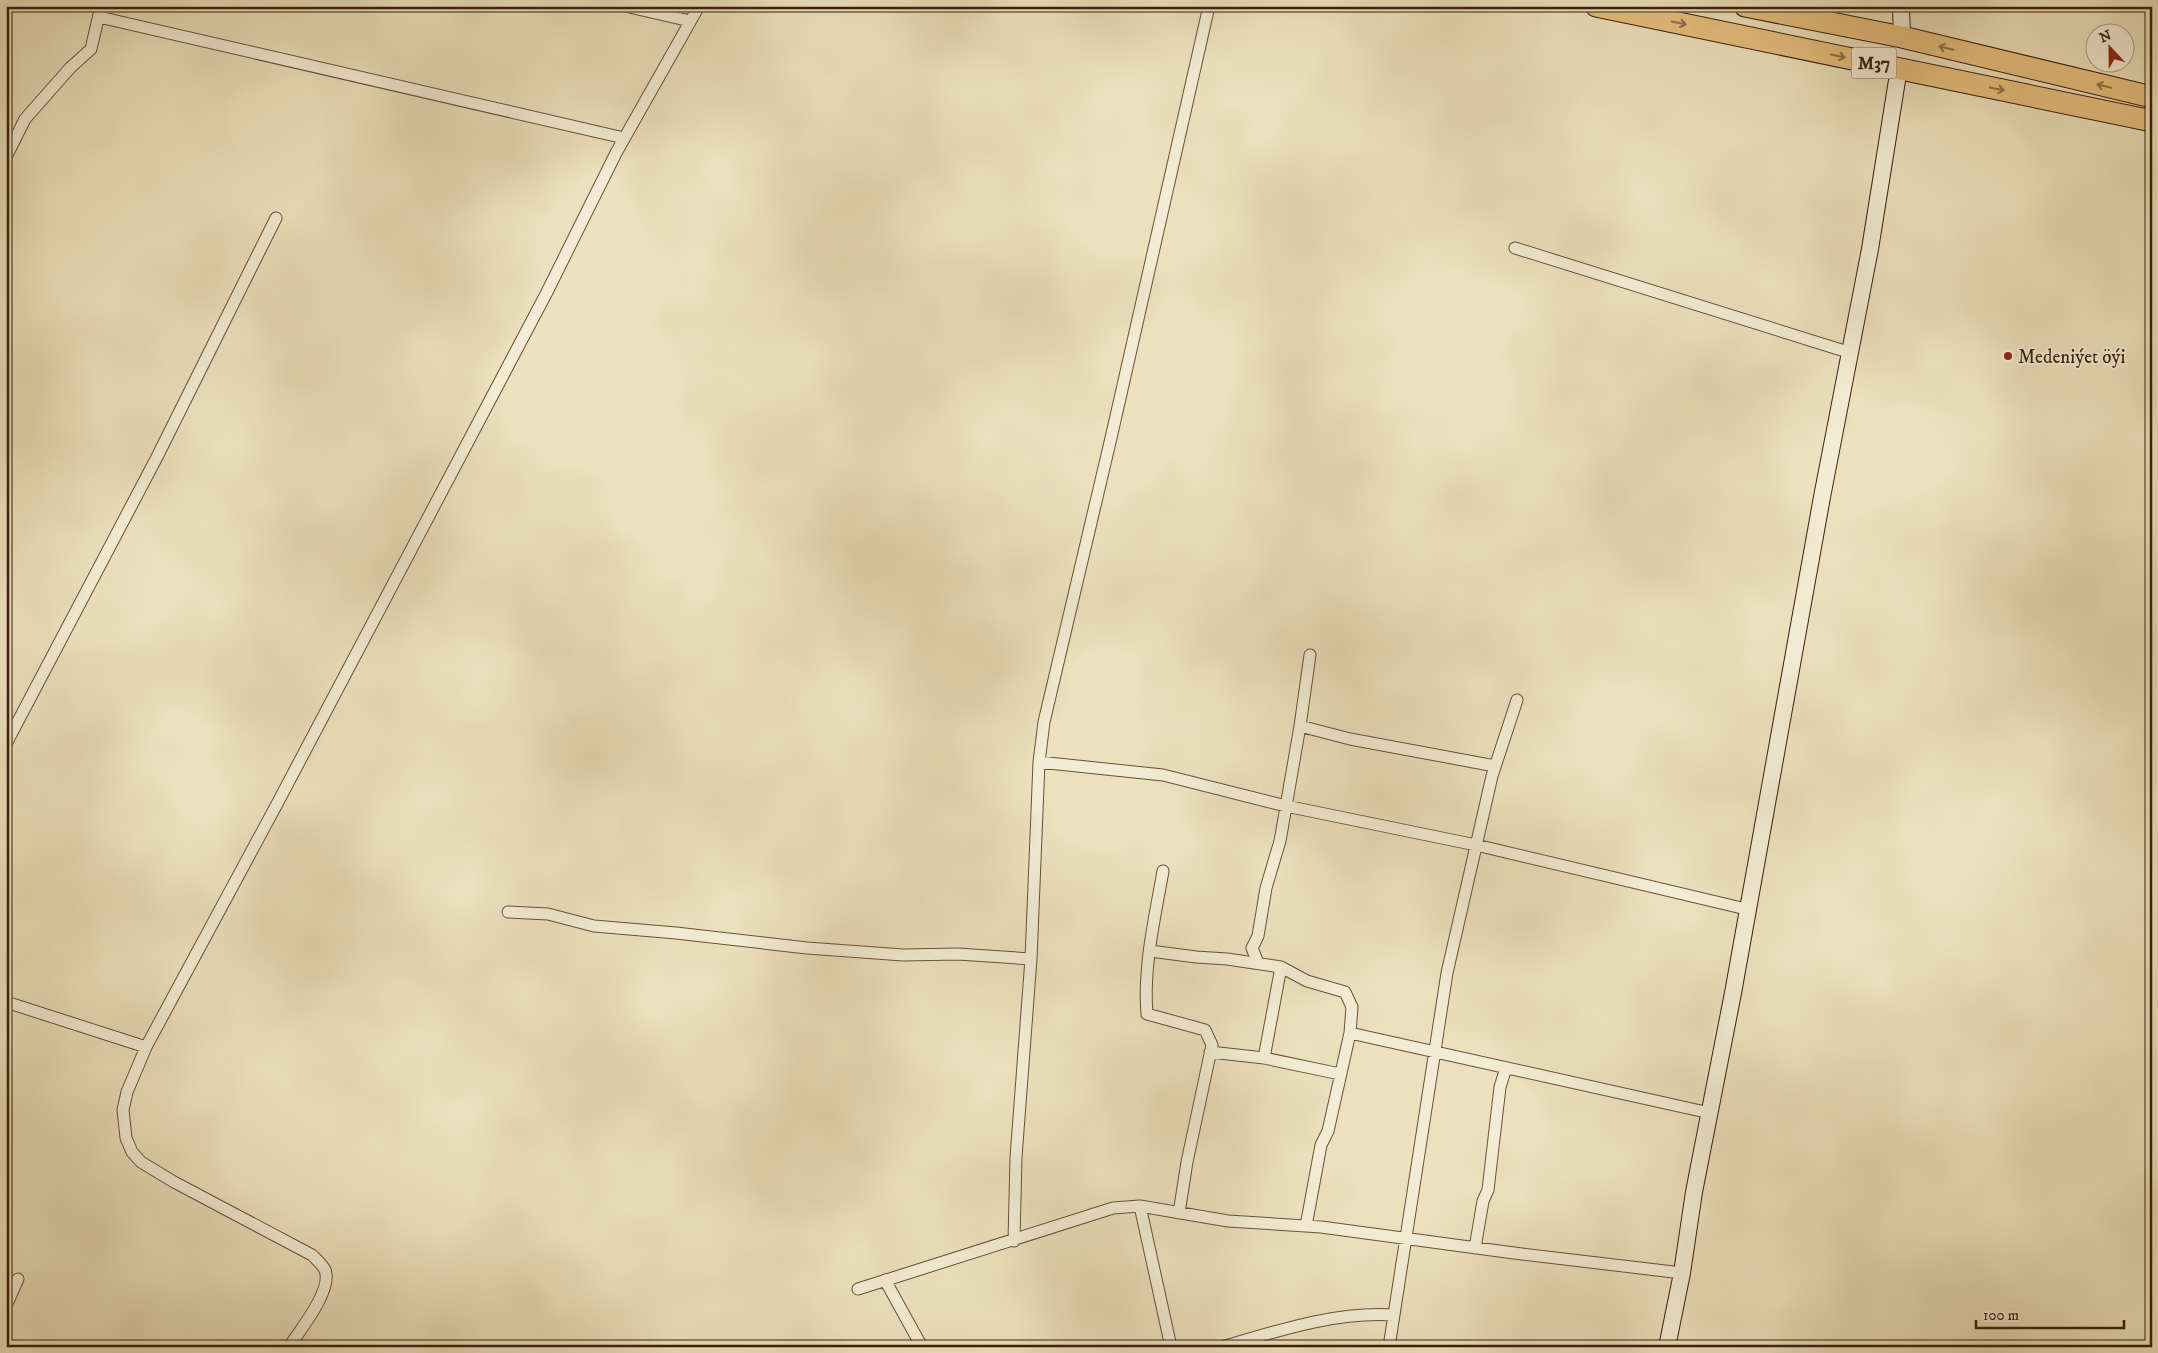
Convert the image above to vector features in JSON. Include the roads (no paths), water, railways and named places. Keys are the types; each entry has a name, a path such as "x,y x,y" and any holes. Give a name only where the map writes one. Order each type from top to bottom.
{"highway":[{"name":"M37","path":"1596,6 2152,121"},
{"name":"M37","path":"1745,6 1902,37 2152,97"}],"main road":[{"path":"1901,6 1902,37"},
{"path":"1667,1347 1822,497 1870,249 1899,68"}],"street":[{"path":"626,6 690,21"},
{"path":"289,1347 322,1295 326,1283 325,1271 320,1263 312,1256 140,1162 132,1152 126,1138 123,1110 127,1092 146,1047 282,796 512,358 624,138 699,6"},
{"path":"1014,1241 1016,1157 1031,959 1039,762 1044,722 1111,438 1209,6"},
{"path":"6,157 25,120 70,68 90,49 100,12 624,138"},
{"path":"6,744 157,458 276,218"},
{"path":"1515,248 1851,353"},
{"path":"1258,963 1252,948 1258,936 1266,888 1279,848 1310,655"},
{"path":"1389,1347 1448,973 1495,766 1518,700"},
{"path":"1300,726 1350,739 1495,766"},
{"path":"1039,762 1164,775 1286,806 1476,844 1746,909"},
{"path":"1163,871 1150,951 1146,996 1147,1014 1205,1030 1212,1045 1187,1162 1179,1213"},
{"path":"508,912 548,914 594,926 807,948 903,955 958,954 1031,959"},
{"path":"1150,951 1281,967 1307,981 1345,992 1352,1006 1350,1033 1328,1131 1321,1145 1306,1226"},
{"path":"1264,1058 1281,967"},
{"path":"6,1002 146,1047"},
{"path":"1350,1033 1710,1113"},
{"path":"1210,1052 1264,1058 1340,1074"},
{"path":"1475,1248 1483,1202 1488,1190 1500,1087 1506,1068"},
{"path":"1140,1206 1171,1347"},
{"path":"858,1289 1113,1208 1140,1206 1228,1221 1306,1226 1682,1273"},
{"path":"6,1306 18,1279"},
{"path":"885,1280 922,1347"},
{"path":"1222,1347 1274,1332 1358,1314 1394,1315"}],"place":[{"name":"Medeniýet öýi","path":"2008,356"}]}
